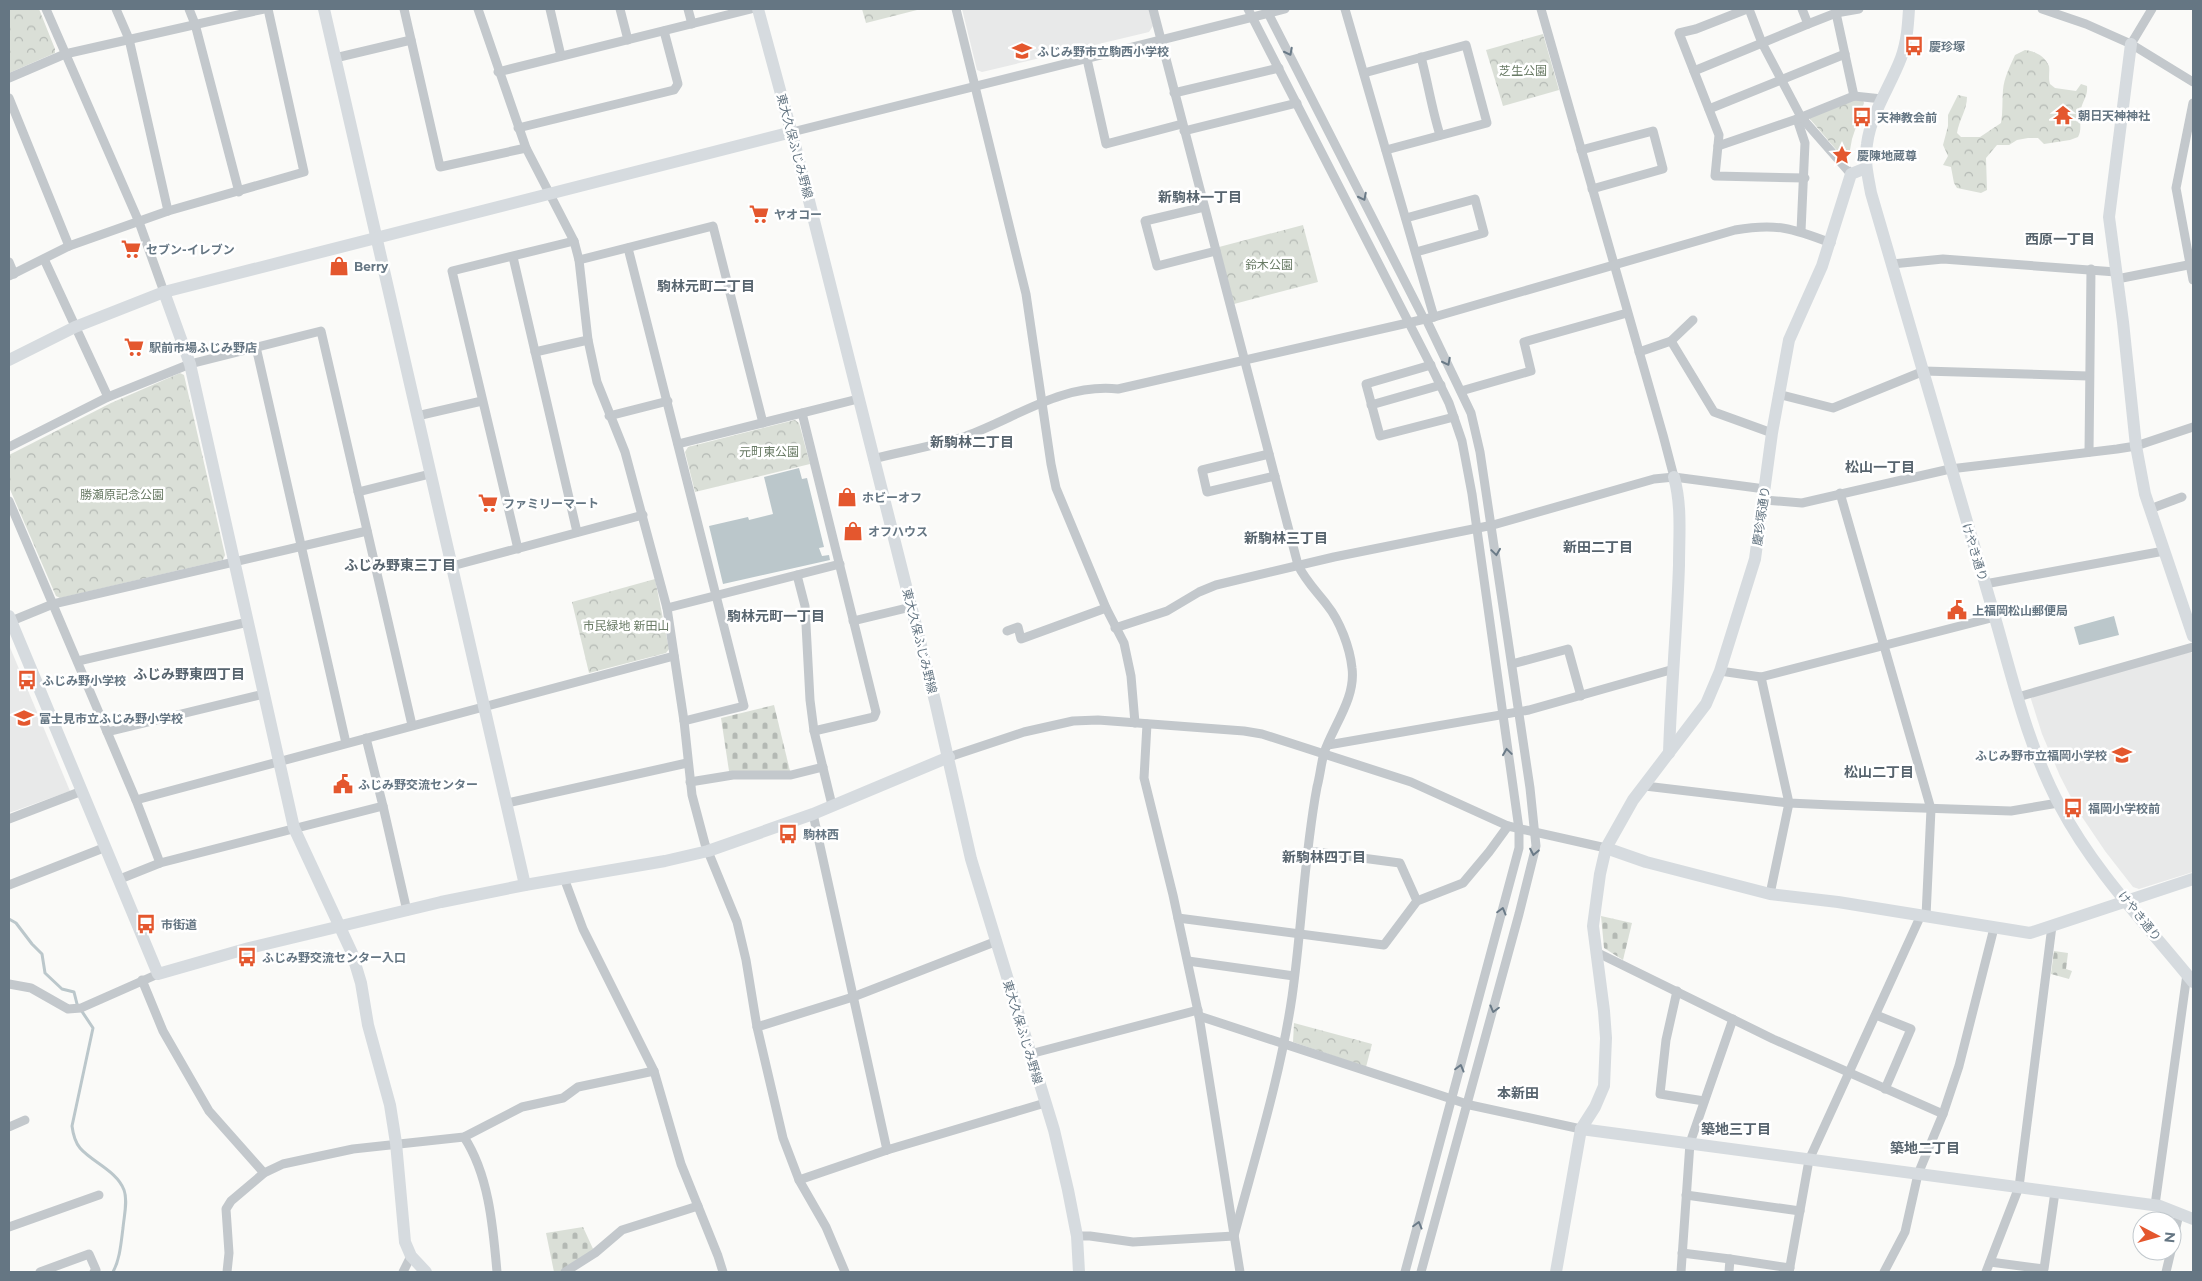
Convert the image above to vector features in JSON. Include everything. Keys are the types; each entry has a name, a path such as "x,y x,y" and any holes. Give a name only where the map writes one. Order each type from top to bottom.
{"street":[{"path":"46,9 139,222 190,364 294,828 357,968 368,1025 390,1105 396,1143 404,1235 411,1256 426,1272"},
{"path":"116,9 129,40 168,210"},
{"path":"189,9 195,24 239,192"},
{"path":"9,78 65,54 264,9"},
{"path":"9,262 11,275 69,246 168,210 239,192 304,172 268,9"},
{"path":"324,9 524,885"},
{"path":"404,9 440,167 526,148"},
{"path":"478,9 498,72 526,148 574,241 579,260 588,340 597,382 625,452 667,608 684,721 690,782 708,851 737,922 746,960 757,1027 783,1138 799,1180 826,1227 845,1272"},
{"path":"550,9 562,56"},
{"path":"620,9 628,40"},
{"path":"688,9 692,24"},
{"path":"498,72 751,9"},
{"name":"東大久保ふじみ野線","path":"758,9 792,132 949,757 971,859 1045,1103 1068,1190 1077,1236 1079,1272"},
{"path":"956,9 1026,294 1041,401 1056,488 1106,608 1124,643 1131,676 1135,723"},
{"path":"1153,9 1183,128 1246,359 1298,565 1329,607 1340,628 1352,668 1348,699 1326,749 1317,790 1284,1043 1234,1236"},
{"path":"9,360 75,327 164,292 375,236 1161,40 1250,13 1285,9"},
{"path":"1346,9 1416,252 1428,318"},
{"path":"1541,9 1639,352 1678,497 1680,518 1669,753"},
{"path":"1801,231 1805,178 1805,143 1799,118 1762,43 1748,9 1679,33 1719,135 1715,176 1805,178"},
{"path":"1802,9 1808,24"},
{"path":"1694,71 1808,24 1853,9"},
{"name":"けやき通り","path":"1909,9 1906,42 1901,58 1882,99 1867,141 1866,168 1871,193 1924,371 1950,469 2018,697 2036,752 2058,803 2093,860 2190,978"},
{"path":"2042,9 2086,24 2131,44 2193,82"},
{"path":"2152,9 2131,44 2109,216 2136,446 2144,494 2193,636"},
{"path":"1267,11 1428,318 1471,413 1480,452 1492,525 1535,831 1536,846 1520,914 1421,1272"},
{"path":"1250,13 1431,365 1454,417 1466,460 1518,829 1519,848 1406,1272"},
{"path":"1836,14 1854,96"},
{"path":"518,128 674,90 678,84 664,31"},
{"path":"335,58 411,40"},
{"path":"1364,73 1466,45 1487,122 1386,150"},
{"path":"1709,109 1845,54"},
{"path":"1421,57 1431,92 1433,113 1440,135"},
{"path":"1087,59 1106,144 1297,104"},
{"path":"1174,93 1279,68"},
{"path":"1718,146 1799,118 1854,96 1882,99"},
{"path":"9,98 69,246"},
{"path":"2193,103 2176,188 2193,280"},
{"path":"1799,118 1851,174 1866,168"},
{"path":"1581,150 1653,131 1663,168 1592,189"},
{"name":"慶珍塚通り","path":"1581,1129 1600,1097 1604,1086 1606,1038 1598,953 1593,926 1598,882 1606,848 1623,816 1706,704 1720,672 1755,559 1778,394 1789,340 1831,243 1851,174"},
{"path":"1406,218 1474,199 1484,233 1416,252"},
{"path":"1204,207 1145,221 1158,266 1216,251"},
{"path":"873,459 966,436 1041,401 1102,388 1118,389 1409,323 1742,229 1768,225 1801,231 1831,243"},
{"path":"579,260 713,226 763,423"},
{"path":"518,550 452,271 574,241"},
{"path":"628,248 744,706 684,721"},
{"path":"513,257 577,532"},
{"path":"1892,264 1943,258 2091,269 2117,276 2191,265"},
{"path":"44,259 108,397"},
{"path":"2089,452 2088,376 2091,269"},
{"path":"1461,391 1531,371 1524,342 1627,313"},
{"path":"1639,352 1671,341 1693,320"},
{"path":"9,447 108,397 190,364 321,331 412,726"},
{"path":"535,352 588,340"},
{"path":"1671,341 1714,412 1772,433"},
{"path":"256,347 346,743"},
{"path":"1431,365 1366,384 1380,436 1454,417"},
{"path":"1778,394 1833,408 1924,371 2088,376"},
{"path":"1371,404 1441,385"},
{"path":"678,444 858,399"},
{"path":"417,416 482,401"},
{"path":"609,416 668,401"},
{"path":"802,413 876,715 814,731"},
{"path":"1115,628 1167,611 1198,592 1216,586 1298,565 1492,525 1654,479 1674,477 1802,503 1950,469 2136,446 2193,427"},
{"path":"1269,454 1202,470 1206,492 1275,476"},
{"path":"358,492 430,474"},
{"path":"1682,1253 1730,1259 1790,1270 1809,1160 1924,915 1931,809 1840,493"},
{"path":"2150,509 2182,497"},
{"path":"9,501 108,732 160,863"},
{"path":"452,566 518,550 642,515"},
{"path":"158,974 120,879 9,620 53,604 367,532"},
{"path":"1985,584 2164,551"},
{"path":"667,608 840,564"},
{"path":"797,575 805,606 814,731 832,805"},
{"path":"853,622 911,608"},
{"path":"1007,631 1018,627 1021,639 1106,608"},
{"path":"1720,672 1760,677 1995,617"},
{"path":"78,661 248,622"},
{"path":"2018,697 2193,647"},
{"path":"1512,664 1568,648 1581,696"},
{"path":"136,800 674,656"},
{"path":"1326,749 1518,712 1674,669"},
{"path":"1760,677 1789,803 1770,894"},
{"path":"108,732 264,694"},
{"path":"9,984 31,988 68,1009 81,1008 158,974 249,948 524,885 620,870 708,851 813,814 949,757 1048,725 1073,721 1098,720 1244,731 1326,749 1411,782 1518,829 1535,831 1606,848 1646,862 1770,894 1924,915 1994,928 2030,933 2193,879"},
{"path":"1147,724 1144,778 1199,1013 1240,1272"},
{"path":"366,738 408,911"},
{"path":"506,803 687,763"},
{"path":"690,782 733,775 791,774 823,767"},
{"path":"1645,786 1789,803 1931,809 2011,811 2058,803"},
{"path":"9,819 82,791"},
{"path":"120,879 160,863 383,806"},
{"path":"813,814 887,1150"},
{"path":"1178,918 1384,945 1417,901 1463,883 1490,852 1508,826"},
{"path":"9,885 106,847"},
{"path":"1309,851 1400,863 1417,901"},
{"path":"564,878 582,929 654,1071 681,1164 723,1272"},
{"path":"1986,1272 2018,1187 2052,926"},
{"path":"1884,1272 1906,1232 1918,1174 1943,1114 1959,1066 1994,928"},
{"path":"757,1027 853,997 997,941"},
{"path":"1598,953 1849,1074 1943,1114"},
{"path":"1188,961 1294,976"},
{"path":"2155,1205 2190,978"},
{"path":"142,980 163,1031 209,1111 264,1173"},
{"path":"1677,991 1666,1040 1660,1094 1704,1101"},
{"path":"1030,1054 1199,1013 1467,1104 1581,1129 2155,1205 2171,1211"},
{"path":"1876,1014 1911,1029 1885,1089"},
{"path":"1681,1272 1690,1143 1732,1019"},
{"path":"227,1272 230,1253 226,1209 231,1201 264,1173 283,1164 331,1153 396,1143 464,1136 522,1107 563,1098 578,1087 654,1071"},
{"path":"799,1180 887,1150 1045,1103"},
{"path":"9,1127 25,1120"},
{"path":"1556,1272 1581,1129"},
{"path":"464,1136 473,1150 485,1184 497,1272"},
{"path":"1990,1262 2044,1269 2055,1192"},
{"path":"9,1227 99,1195"},
{"path":"1686,1195 1800,1211"},
{"path":"565,1272 595,1253 622,1230 698,1206"},
{"path":"1077,1236 1133,1242 1234,1236"},
{"path":"40,1272 89,1254 96,1270 94,1272"},
{"path":"403,1272 411,1256"},
{"path":"1729,1272 1730,1259"}],"shaded area":[{"name":"ふじみ野市立駒西小学校","path":"962,9 1149,9 1153,26 1149,32 982,72 977,70"},
{"path":"799,468 802,479 807,478 824,547 819,548 822,556 829,555 830,560 723,584 709,526 748,517 749,520 773,514 764,477"},
{"path":"2114,616 2119,635 2079,645 2074,627"},
{"name":"富士見市立ふじみ野小学校","path":"9,645 70,791 9,813"},
{"name":"ふじみ野市立福岡小学校","path":"2190,652 2193,653 2193,872 2139,889 2133,887 2105,851 2078,811 2042,734 2030,696"}],"green space":[{"path":"9,9 39,9 55,53 9,73"},
{"path":"862,9 921,9 866,23"},
{"name":"芝生公園","path":"1543,34 1559,90 1503,106 1486,50"},
{"path":"2025,50 2036,53 2045,59 2049,66 2050,84 2055,88 2076,91 2081,84 2087,86 2080,113 2078,137 2044,144 2038,138 2028,138 2017,140 2009,145 1997,145 1986,158 1987,190 1981,193 1957,188 1954,183 1951,167 1943,165 1948,156 1943,145 1948,126 1948,115 1958,95 1967,97 1957,133 1961,137 1980,137 2001,123 2003,90 2006,77 2015,55"},
{"path":"1854,99 1863,100 1864,103 1852,139 1848,161 1845,160 1810,119 1811,115"},
{"name":"鈴木公園","path":"1303,225 1318,282 1234,304 1219,247"},
{"name":"勝瀬原記念公園","path":"180,373 184,375 225,555 223,560 60,598 56,596 9,487 9,455 111,403"},
{"name":"元町東公園","path":"795,420 799,423 810,464 695,492 685,452 688,447"},
{"name":"市民緑地 新田山","path":"655,579 669,649 666,653 589,673 572,602"},
{"path":"774,705 790,771 729,771 721,718"},
{"path":"1601,916 1632,923 1623,960 1604,948"},
{"path":"2054,951 2068,953 2066,969 2072,971 2069,979 2051,974"},
{"path":"1294,1023 1372,1044 1366,1067 1293,1042"},
{"path":"583,1227 594,1251 565,1270 554,1272 546,1233"}],"waterway":[{"path":"9,919 16,923 42,954 45,973 62,989 74,992 77,1004 93,1028 72,1126 74,1138 80,1148 116,1177 124,1190 126,1204 122,1239 119,1256 113,1272"}],"place":[{"name":"慶珍塚","path":"1914,46"},
{"name":"ふじみ野市立駒西小学校","path":"1022,51"},
{"name":"朝日天神神社","path":"2063,115"},
{"name":"天神教会前","path":"1862,117"},
{"name":"慶陳地蔵尊","path":"1842,155"},
{"name":"ヤオコー","path":"759,214"},
{"name":"セブン-イレブン","path":"131,249"},
{"name":"Berry","path":"339,266"},
{"name":"駅前市場ふじみ野店","path":"134,347"},
{"name":"ホビーオフ","path":"847,497"},
{"name":"ファミリーマート","path":"488,503"},
{"name":"オフハウス","path":"853,531"},
{"name":"上福岡松山郵便局","path":"1957,610"},
{"name":"ふじみ野小学校","path":"27,680"},
{"name":"富士見市立ふじみ野小学校","path":"24,718"},
{"name":"ふじみ野市立福岡小学校","path":"2122,755"},
{"name":"ふじみ野交流センター","path":"343,784"},
{"name":"福岡小学校前","path":"2073,808"},
{"name":"駒林西","path":"788,834"},
{"name":"市街道","path":"146,924"},
{"name":"ふじみ野交流センター入口","path":"247,957"}],"district":[{"name":"新駒林一丁目","path":"1200,197"},
{"name":"西原一丁目","path":"2060,239"},
{"name":"駒林元町二丁目","path":"706,286"},
{"name":"新駒林二丁目","path":"972,442"},
{"name":"松山一丁目","path":"1880,467"},
{"name":"新駒林三丁目","path":"1286,538"},
{"name":"新田二丁目","path":"1598,547"},
{"name":"ふじみ野東三丁目","path":"400,565"},
{"name":"駒林元町一丁目","path":"776,616"},
{"name":"ふじみ野東四丁目","path":"189,674"},
{"name":"松山二丁目","path":"1879,772"},
{"name":"新駒林四丁目","path":"1324,857"},
{"name":"本新田","path":"1518,1093"},
{"name":"築地三丁目","path":"1736,1129"},
{"name":"築地二丁目","path":"1925,1148"}]}
